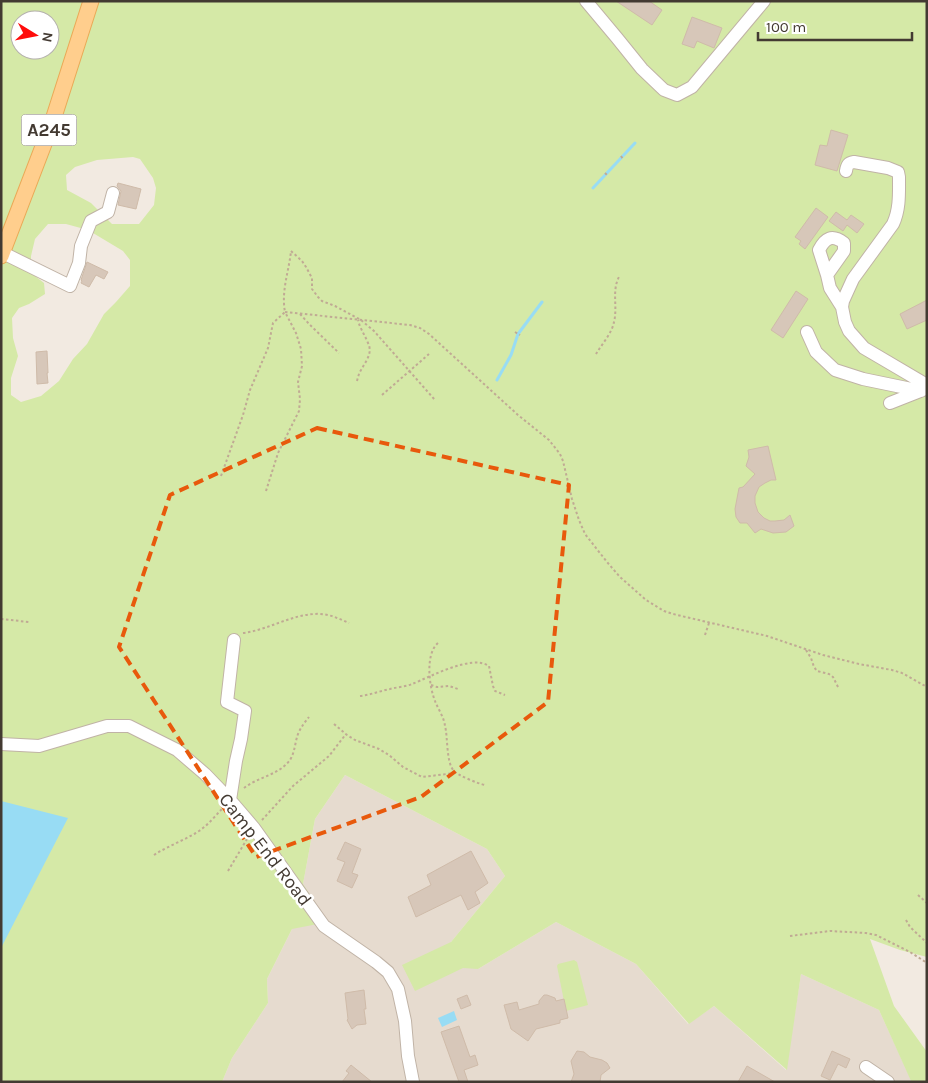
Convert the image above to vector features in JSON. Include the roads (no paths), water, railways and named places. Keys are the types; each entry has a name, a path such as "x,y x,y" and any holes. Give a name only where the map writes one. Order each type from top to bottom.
{"main road":[{"name":"A245","path":"2,254 52,123 92,1"}],"street":[{"path":"586,1 618,38 642,70 664,90 677,94 692,87 764,1"},
{"path":"846,171 847,165 854,162 895,170 899,176 899,206 893,224 853,279 843,300 842,307 845,322 849,331 864,348 925,388"},
{"path":"2,254 70,286 79,263 81,246 91,221 108,212 113,193"},
{"path":"827,276 830,288 842,307"},
{"path":"807,332 816,352 835,370 864,379 925,388"},
{"path":"890,403 925,388"},
{"path":"230,800 245,711 228,702 236,637"},
{"name":"Camp End Road","path":"1,744 38,746 107,726 129,726 177,750 205,774 254,828 324,926 388,972 398,989 406,1021 408,1056 413,1082"},
{"path":"866,1067 888,1082"}],"water":[{"path":"1,801 68,818 1,948"},
{"path":"454,1011 457,1020 442,1027 438,1018"}],"waterway":[{"path":"593,188 635,143"},
{"path":"497,380 511,355 518,334 542,302"}]}
